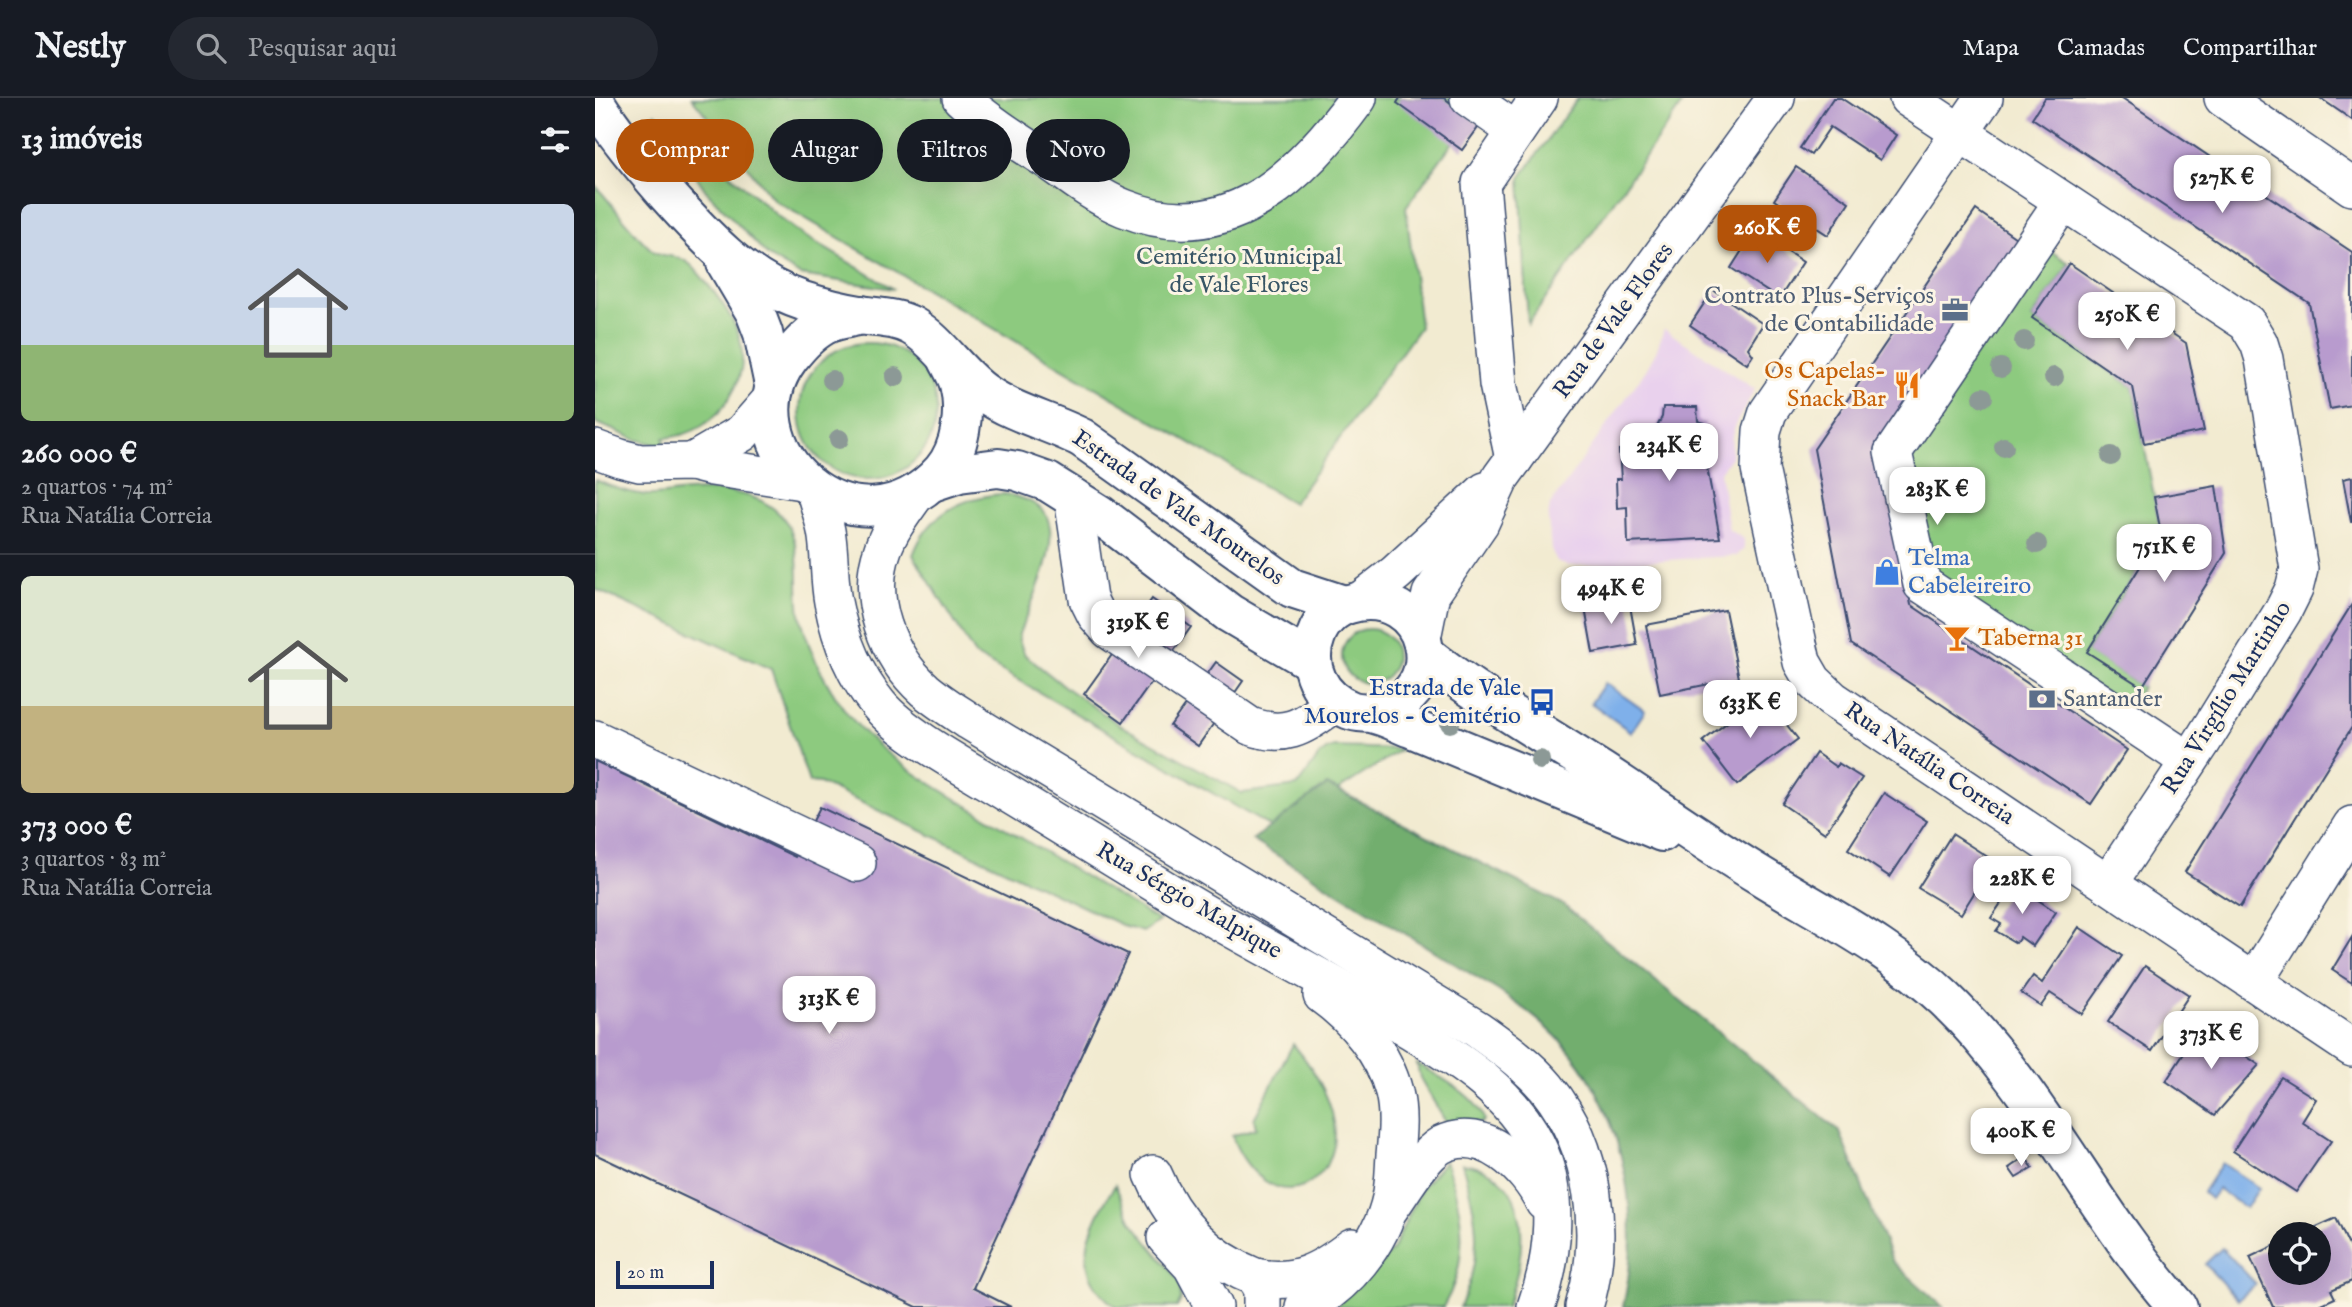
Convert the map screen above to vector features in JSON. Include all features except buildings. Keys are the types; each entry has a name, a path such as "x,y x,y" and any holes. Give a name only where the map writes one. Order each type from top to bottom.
{"main road":[{"name":"Estrada de Vale Mourelos","path":"595,103 634,158 717,249 763,283 801,300 861,315 886,317 910,325 931,339 984,393 1018,412 1061,427 1082,439 1292,588 1352,603 1376,600 1397,609 1415,624 1424,646 1465,685 1760,876 1843,923 1913,971 1974,1028 2025,1093 2132,1248 2178,1307"},
{"name":"Estrada de Vale Mourelos","path":"717,249 755,312 763,333 773,393 772,427 783,455 809,486 843,503 872,508 897,504 924,488 959,473 999,468 1035,476 1073,497 1229,613 1312,662 1315,678 1324,692 1354,708 1630,818 1760,876"},
{"name":"Estrada de Vale Mourelos","path":"773,393 783,366 802,341 829,323 861,315"},
{"name":"Estrada de Vale Mourelos","path":"924,488 946,467 958,440 963,412 959,383 947,358"},
{"path":"1312,662 1312,645 1318,629 1329,615 1352,603"},
{"path":"1354,708 1389,709 1404,701 1416,688 1423,671 1424,646"}],"street":[{"path":"961,98 1040,156 1123,208 1172,222 1206,220 1242,208 1276,187 1334,130 1358,98"},
{"path":"1469,98 1516,131"},
{"path":"1508,468 1498,384 1482,183 1539,98"},
{"name":"Rua de Vale Flores","path":"1424,646 1431,593 1480,523 1508,468 1776,98"},
{"name":"Rua Virgílio Martinho","path":"1908,98 2247,323 2259,343 2264,359 2299,569 2294,589 2189,761 2108,884"},
{"name":"Rua Natália Correia","path":"1984,98 1768,412 1762,431 1761,469 1802,662 1813,681 1832,699 2352,1048"},
{"path":"2223,98 2352,187"},
{"path":"2063,201 1893,452 1922,584 2189,761"},
{"path":"692,462 741,433 773,393"},
{"path":"595,449 640,463 692,462 809,486"},
{"name":"Rua de Vale Flores","path":"1352,603 1396,573 1508,468"},
{"name":"Rua Sérgio Malpique","path":"809,486 826,534 833,602 846,648 880,707 899,724 948,757 1201,911 1387,1016 1479,1076 1523,1121 1537,1146 1547,1177 1552,1218 1549,1262 1536,1307"},
{"name":"Rua Sérgio Malpique","path":"924,488 894,526 883,548 876,588 879,612 886,634 909,672 925,689 980,728 1478,1029 1531,1071 1559,1105 1573,1133 1590,1185 1595,1213 1596,1244 1584,1307"},
{"path":"1073,497 1088,599 1096,615 1109,630 1250,726 1266,732 1284,732 1354,708"},
{"path":"595,738 857,863"},
{"path":"2254,982 2352,825"},
{"path":"1201,911 1329,1000 1344,1014 1371,1044 1385,1067 1393,1091 1398,1118 1392,1188 1385,1214 1366,1253 1355,1268 1328,1293 1304,1307"},
{"path":"1205,1300 1192,1266 1156,1224 1143,1177 1195,1239 1259,1292 1271,1281 1290,1280 1307,1275 1334,1261 1354,1245 1385,1214 1426,1158 1441,1145 1478,1141 1495,1148 1517,1164 1536,1185 1552,1218"}],"shaded area":[{"path":"1664,329 1755,389 1736,423 1731,457 1720,472 1729,530 1744,539 1744,548 1737,556 1571,566 1563,564 1557,561 1551,549 1548,517 1550,505 1646,370"}],"green space":[{"name":"Cemitério Municipal de Vale Flores","path":"692,98 1485,98 1406,207 1420,327 1293,503 774,200 754,175 754,119 709,119"},
{"path":"1578,98 1686,98 1528,324 1520,178"},
{"path":"700,182 739,182 801,234 894,289 800,275 768,256"},
{"path":"595,185 652,250 679,258 696,270 728,312 740,338 742,367 738,382 724,406 702,426 684,434 664,438 665,447 634,439 595,422"},
{"path":"2041,245 2069,263 2032,318 2133,387 2161,533 2087,651 2142,687 2127,712 1934,583 1904,449"},
{"path":"868,343 894,348 916,363 931,385 936,411 931,437 916,459 894,474 868,479 842,474 820,459 805,437 800,411 805,385 820,363 842,348"},
{"path":"595,480 646,495 699,490 733,492 755,498 774,509 784,519 795,544 800,613 806,635 824,677 851,718 869,737 910,770 1159,921 1143,932 1126,927 820,783 809,782 771,669 595,589"},
{"path":"1005,494 1025,499 1038,506 1047,516 1049,523 1046,564 1019,634 1025,655 1120,725 1242,793 1297,786 1319,756 1334,747 1402,749 1276,830 975,655 913,555 928,528 949,510 975,499"},
{"path":"1369,629 1388,637 1396,656 1388,675 1369,683 1350,675 1342,656 1350,637"},
{"path":"1327,785 1562,904 1840,1132 1893,1262 1943,1307 1623,1307 1631,1242 1625,1174 1605,1109 1590,1080 1571,1053 1546,1027 1499,991 1252,840"},
{"path":"1293,1044 1324,1091 1335,1132 1333,1150 1322,1171 1303,1186 1289,1189 1277,1187 1254,1172 1232,1136 1256,1128 1254,1119"},
{"path":"1417,1064 1466,1095 1481,1111 1484,1120 1481,1123 1467,1120 1448,1126 1420,1078"},
{"path":"1445,1161 1457,1197 1462,1234 1458,1271 1443,1307 1335,1307 1379,1266 1393,1249 1422,1187"},
{"path":"1462,1164 1486,1171 1503,1183 1514,1199 1520,1219 1521,1241 1519,1264 1506,1307 1460,1307 1473,1270 1476,1236 1472,1201"},
{"path":"1115,1185 1132,1222 1179,1281 1181,1300 1177,1307 1116,1307 1101,1293 1092,1279 1087,1264 1087,1248 1097,1217"}],"water":[{"path":"1605,683 1645,711 1631,732 1591,703"},
{"path":"2222,1163 2259,1188 2246,1208 2218,1189 2211,1199 2203,1192"},
{"path":"2222,1248 2256,1284 2238,1300 2205,1264"}],"place":[{"name":"Contrato Plus-Serviços de Contabilidade","path":"1955,310"},
{"name":"Os Capelas- Snack Bar","path":"1907,385"},
{"name":"Telma Cabeleireiro","path":"1887,572"},
{"name":"Taberna 31","path":"1957,638"},
{"name":"Santander","path":"2042,699"},
{"name":"Estrada de Vale Mourelos - Cemitério","path":"1542,702"}]}
